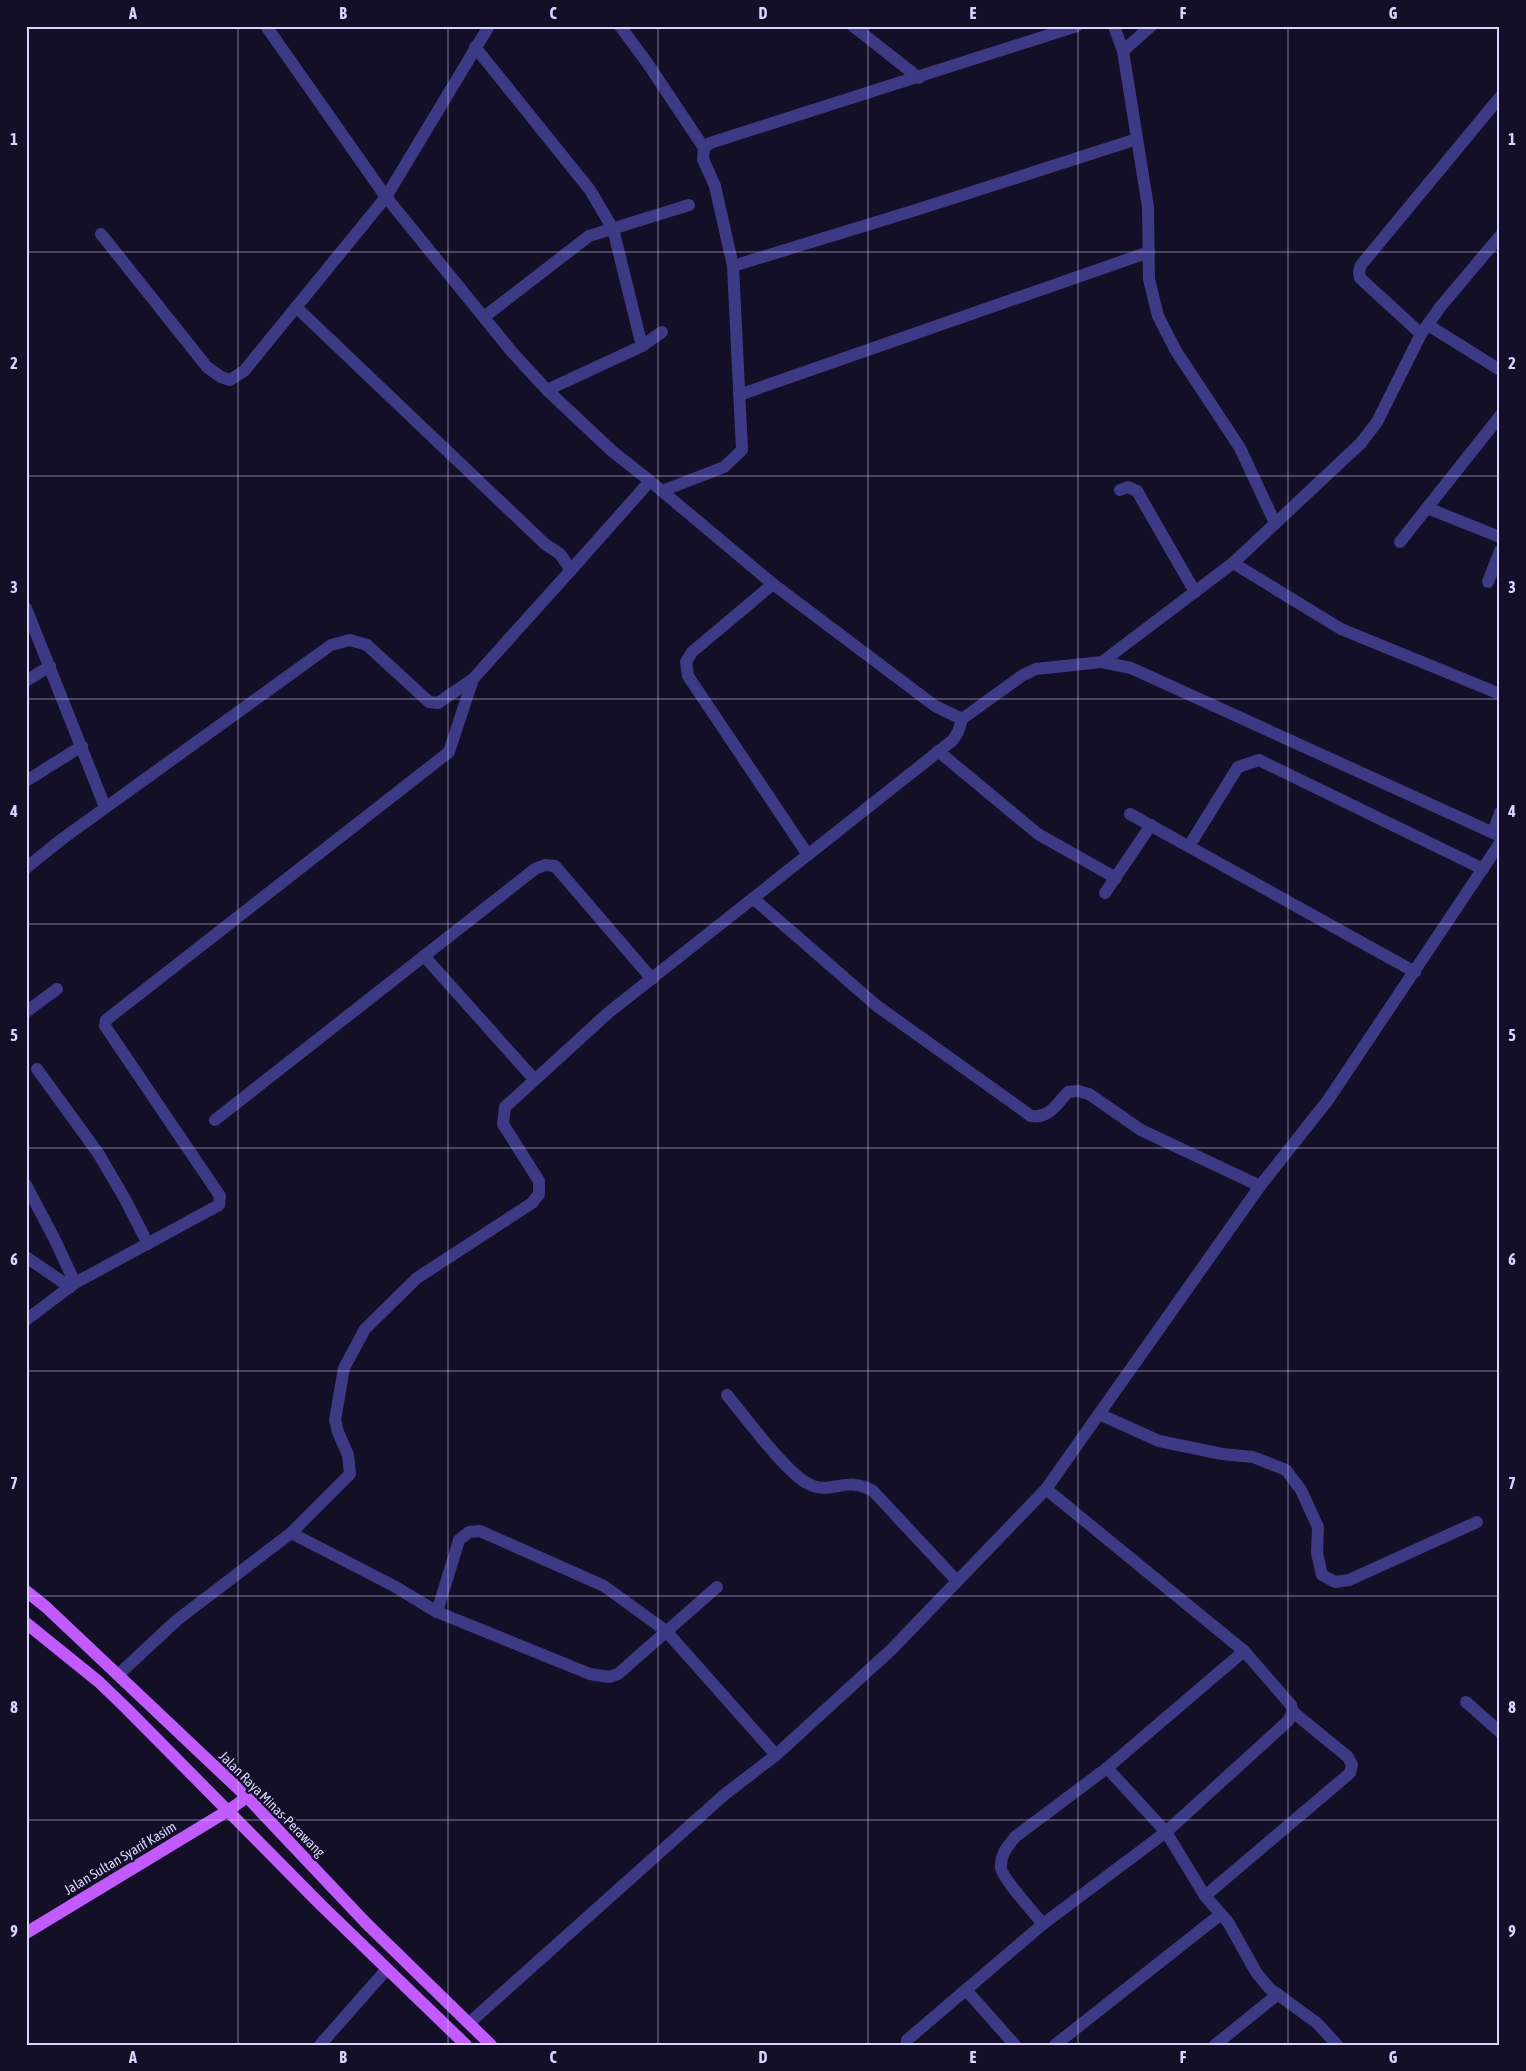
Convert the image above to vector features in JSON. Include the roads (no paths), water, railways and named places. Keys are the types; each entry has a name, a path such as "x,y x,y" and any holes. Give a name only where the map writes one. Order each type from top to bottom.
{"main road":[{"name":"Jalan Raya Minas-Perawang","path":"26,1591 46,1607 246,1797 366,1923 491,2045"},
{"path":"26,1623 99,1682 229,1810 322,1906 466,2045"},
{"name":"Jalan Sultan Syarif Kasim","path":"26,1933 229,1810 246,1797"}],"street":[{"path":"266,26 386,197 484,317 547,390 612,451 774,584 935,706 962,719"},
{"path":"101,234 207,367 220,378 230,380 244,371 386,197 489,26"},
{"path":"853,26 919,78"},
{"path":"704,148 710,144 919,78 1055,29 1077,26"},
{"path":"1114,26 1123,51 1148,207 1149,279 1158,316 1176,351 1240,448 1275,523"},
{"path":"1123,51 1150,26"},
{"path":"622,27 704,148 703,159 715,186 733,266 742,450 724,467 662,491"},
{"path":"475,47 590,190 614,230 642,346"},
{"path":"1500,97 1361,265 1359,272 1360,278 1424,329 1500,370"},
{"path":"733,266 1137,139"},
{"path":"484,317 589,236 689,206"},
{"path":"1102,662 1233,563 1361,443 1377,422 1424,329 1495,250 1500,236"},
{"path":"739,395 1148,252"},
{"path":"296,307 545,544 560,554 571,570"},
{"path":"547,390 642,346 662,332"},
{"path":"1400,542 1499,419"},
{"path":"26,868 62,838 331,645 350,640 367,645 429,702 440,702 473,679 650,481"},
{"path":"1120,490 1128,487 1137,491 1195,592"},
{"path":"1427,508 1500,538"},
{"path":"1488,582 1500,551"},
{"path":"1233,563 1341,630 1500,694"},
{"path":"774,584 692,652 686,662 688,676 808,855"},
{"path":"26,608 105,807"},
{"path":"118,1675 177,1620 291,1533 350,1474 348,1455 335,1420 344,1368 365,1329 417,1278 532,1203 538,1194 539,1181 503,1124 505,1107 608,1013 954,740 962,719 1023,675 1036,669 1102,662 1131,668 1497,837"},
{"path":"26,681 50,666"},
{"path":"26,1320 72,1285 219,1205 221,1199 105,1026 106,1020 449,752 473,679"},
{"path":"26,781 82,746"},
{"path":"938,751 1038,834 1116,878"},
{"path":"1189,846 1238,767 1259,760 1482,869"},
{"path":"469,2023 724,1795 776,1755 892,1650 1046,1489 1260,1186 1328,1100 1344,1073 1415,972 1482,869 1497,837 1500,813"},
{"path":"1130,814 1415,972"},
{"path":"1105,893 1151,826"},
{"path":"215,1120 535,869 545,865 555,866 652,979"},
{"path":"754,899 877,1006 1031,1116 1038,1117 1049,1113 1068,1092 1078,1091 1089,1094 1141,1130 1260,1186"},
{"path":"424,956 534,1079"},
{"path":"26,1012 56,989"},
{"path":"37,1069 98,1153 125,1199 148,1244"},
{"path":"26,1184 54,1238 72,1285"},
{"path":"26,1257 72,1285"},
{"path":"727,1395 790,1470 814,1486 850,1483 863,1485 873,1491 957,1581"},
{"path":"1099,1414 1159,1441 1222,1454 1253,1457 1286,1470 1301,1490 1318,1527 1317,1553 1322,1575 1335,1582 1349,1580 1477,1522"},
{"path":"1046,1489 1244,1651 1291,1705 1293,1712 1348,1757 1352,1765 1350,1774 1205,1896"},
{"path":"437,1612 459,1540 469,1532 480,1531 604,1586 666,1631 776,1755"},
{"path":"291,1533 394,1586 437,1612 598,1677 609,1677 618,1674 717,1587"},
{"path":"1043,1924 1002,1873 1002,1857 1006,1849 1015,1837 1107,1768 1244,1651"},
{"path":"1466,1702 1500,1732"},
{"path":"907,2045 907,2040 1043,1924 1166,1832 1288,1720 1293,1712"},
{"path":"1107,1768 1166,1832 1205,1896 1228,1922 1256,1972 1269,1988 1317,2023 1337,2045"},
{"path":"1055,2045 1221,1914"},
{"path":"320,2045 387,1969"},
{"path":"966,1990 1015,2045"},
{"path":"1215,2045 1278,1994"}]}
